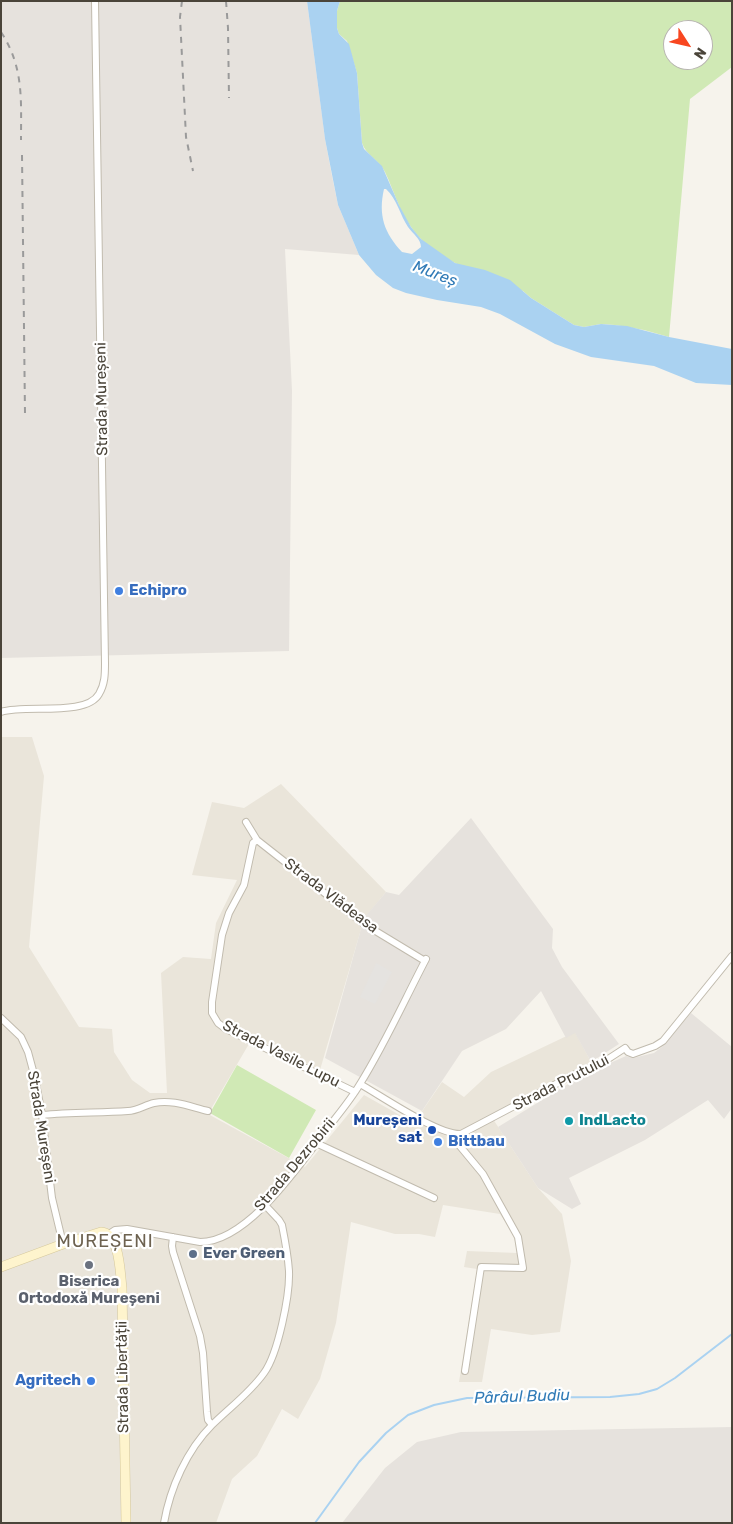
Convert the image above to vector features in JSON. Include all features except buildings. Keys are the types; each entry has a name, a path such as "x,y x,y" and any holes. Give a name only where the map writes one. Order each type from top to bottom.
{"main road":[{"name":"Strada Dezrobirii","path":"1,1267 101,1232 109,1234"},
{"name":"Strada Libertății","path":"109,1234 115,1243 122,1288 126,1523"}],"street":[{"name":"Strada Mureșeni","path":"1,712 18,708 76,707 89,703 98,695 104,682 95,1"},
{"name":"Strada Vlădeasa","path":"246,822 256,840 364,924 425,960"},
{"name":"Strada Vasile Lupu","path":"256,840 253,844 244,884 229,913 222,934 212,1013 218,1023 226,1029 355,1092"},
{"name":"Strada Prutului","path":"454,1134 462,1134 469,1131 573,1075 602,1063 625,1048 633,1054 655,1046 671,1032 732,956"},
{"name":"Strada Dezrobirii","path":"109,1234 115,1230 127,1229 200,1242 217,1240 240,1226 265,1205 355,1092 425,960"},
{"name":"Strada Mureșeni","path":"1,1018 21,1037 28,1052 42,1115 52,1198 63,1244"},
{"path":"360,1084 440,1130 454,1134 454,1139 483,1174 518,1237 523,1268 481,1267 465,1371"},
{"path":"42,1115 132,1111 155,1103 165,1102 179,1103 208,1111"},
{"path":"316,1142 434,1198"},
{"path":"164,1523 173,1488 193,1450 212,1425 251,1390 265,1372 274,1351 287,1295 289,1270 282,1225 265,1205"},
{"path":"174,1238 173,1252 200,1336 208,1420 212,1425"}],"shaded area":[{"path":"1,1 307,1 325,139 332,176 338,205 359,255 285,249 292,391 289,651 1,658"},
{"path":"1,737 32,737 44,776 29,947 79,1027 112,1029 114,1052 132,1080 150,1093 167,1093 161,973 183,957 211,959 216,923 237,880 192,875 212,802 244,808 281,784 386,892 364,919 320,1070 253,1037 208,1114 305,1167 364,1095 414,1123 442,1082 464,1097 491,1072 575,1032 591,1062 491,1116 538,1188 562,1214 571,1261 560,1332 532,1335 491,1329 482,1382 459,1382 477,1269 464,1267 467,1251 517,1253 514,1236 500,1214 443,1205 435,1237 419,1234 395,1234 351,1222 336,1323 320,1379 298,1419 282,1409 257,1456 232,1479 216,1523 1,1523"},
{"path":"471,818 553,929 552,948 562,967 619,1044 591,1062 575,1033 566,1038 541,991 506,1029 462,1051 422,1111 325,1058 364,918 386,892 399,895"},
{"path":"376,963 392,972 375,1004 360,997"},
{"path":"691,1013 732,1047 732,1108 724,1119 708,1100 645,1140 569,1178 581,1204 572,1209 538,1188 498,1127 583,1075 626,1056 633,1058 654,1053 663,1046"},
{"path":"732,1427 732,1523 342,1523 385,1468 417,1442 461,1432"}],"green space":[{"path":"340,1 732,1 732,67 690,99 669,337 615,325 601,324 584,327 574,325 523,291 447,259 421,239 403,214 382,168 366,151 362,143 357,73 347,41 339,34 337,11"},
{"path":"237,1065 316,1110 289,1158 210,1113"}],"water":[{"name":"Mureș","path":"307,1 340,1 337,11 337,28 339,34 349,44 357,73 364,149 382,166 399,205 411,227 421,239 455,263 485,270 510,280 531,298 574,325 584,327 601,324 627,326 669,337 732,349 732,385 696,383 654,366 591,357 555,344 500,314 481,307 437,300 393,288 376,275 359,255 338,205 325,139","holes":["384,189 393,197 408,227 420,241 421,247 412,254 402,252 387,231 382,215 382,198"]}],"waterway":[{"name":"Pârâul Budiu","path":"315,1523 359,1462 386,1433 408,1415 434,1405 467,1398 610,1397 639,1394 657,1389 675,1378 732,1334"}],"railway":[{"path":"182,1 180,17 186,137 193,171"},
{"path":"226,1 229,98"},
{"path":"1,32 14,58 20,84 21,140"},
{"path":"22,155 25,414"}],"place":[{"name":"Echipro","path":"119,591"},
{"name":"IndLacto","path":"569,1121"},
{"name":"Mureșeni sat","path":"432,1130"},
{"name":"Bittbau","path":"438,1142"},
{"name":"Ever Green","path":"193,1254"},
{"name":"Biserica Ortodoxă Mureșeni","path":"89,1265"},
{"name":"Agritech","path":"91,1381"}],"district":[{"name":"MUREȘENI","path":"105,1242"}]}
